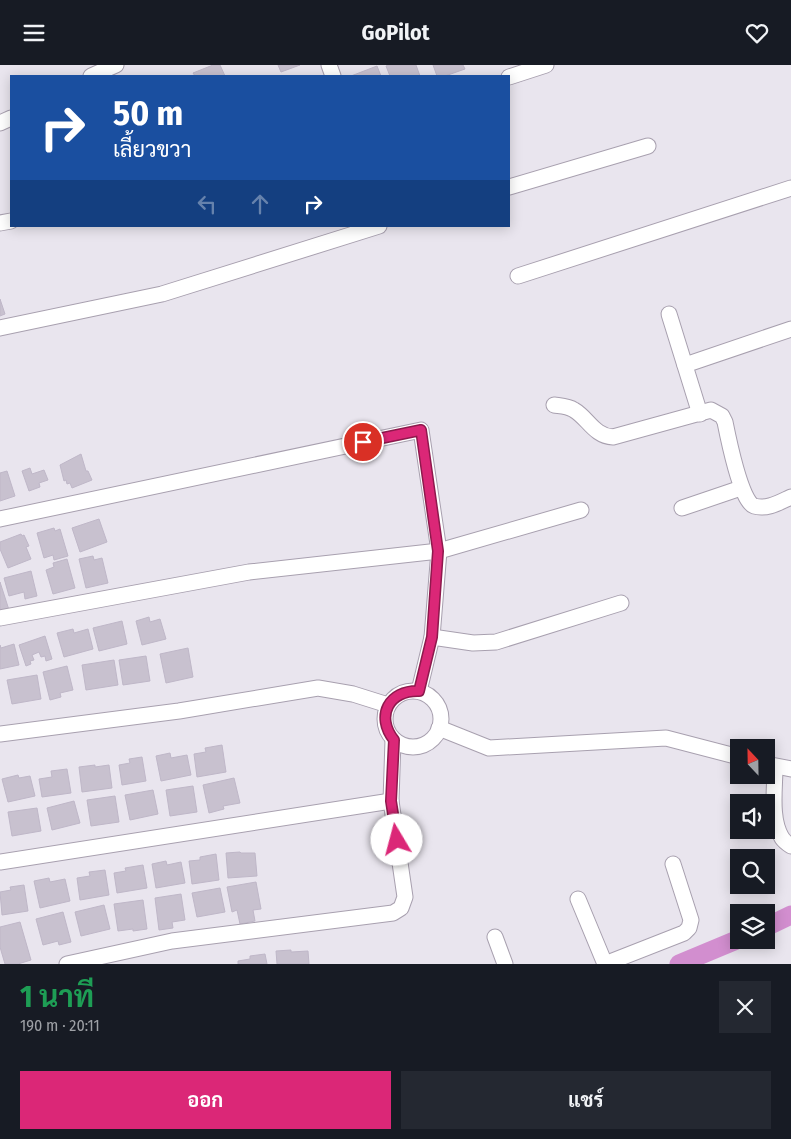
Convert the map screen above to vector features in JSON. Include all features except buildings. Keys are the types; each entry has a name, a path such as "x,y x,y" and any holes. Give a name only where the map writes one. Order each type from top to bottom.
{"street":[{"path":"93,75 116,65"},
{"path":"510,77 546,65"},
{"path":"510,187 648,146"},
{"path":"518,276 791,188"},
{"path":"0,328 162,294 376,227"},
{"path":"669,314 700,413"},
{"path":"685,365 791,329"},
{"path":"554,405 575,411 600,434 613,437 712,411 722,416 747,501 752,506 761,507 773,505 791,497"},
{"path":"0,519 421,430 438,551 432,637 419,691"},
{"path":"682,508 742,488"},
{"path":"0,618 249,572 438,551 581,510"},
{"path":"432,637 473,643 496,642 621,603"},
{"path":"0,734 180,711 318,688 353,694 388,705"},
{"path":"419,691 428,695 435,701 441,719 435,736 428,743 419,746 401,745 388,732 385,723 388,705 401,693 419,691"},
{"path":"439,728 489,747 666,738 730,755"},
{"path":"67,964 172,941 393,913 401,908 405,897 391,801 394,740"},
{"path":"775,766 791,769"},
{"path":"773,784 777,827 783,839 791,846"},
{"path":"0,862 391,801"},
{"path":"578,899 605,964 684,933 689,928 691,920 673,864"},
{"path":"495,937 505,964"}],"waterway":[{"path":"775,923 791,915"},
{"path":"679,964 730,943"}],"route":[{"path":"363,442 421,430 438,551 432,637 419,691 401,693 388,705 385,714 388,732 394,740 391,801 397,840"}]}
